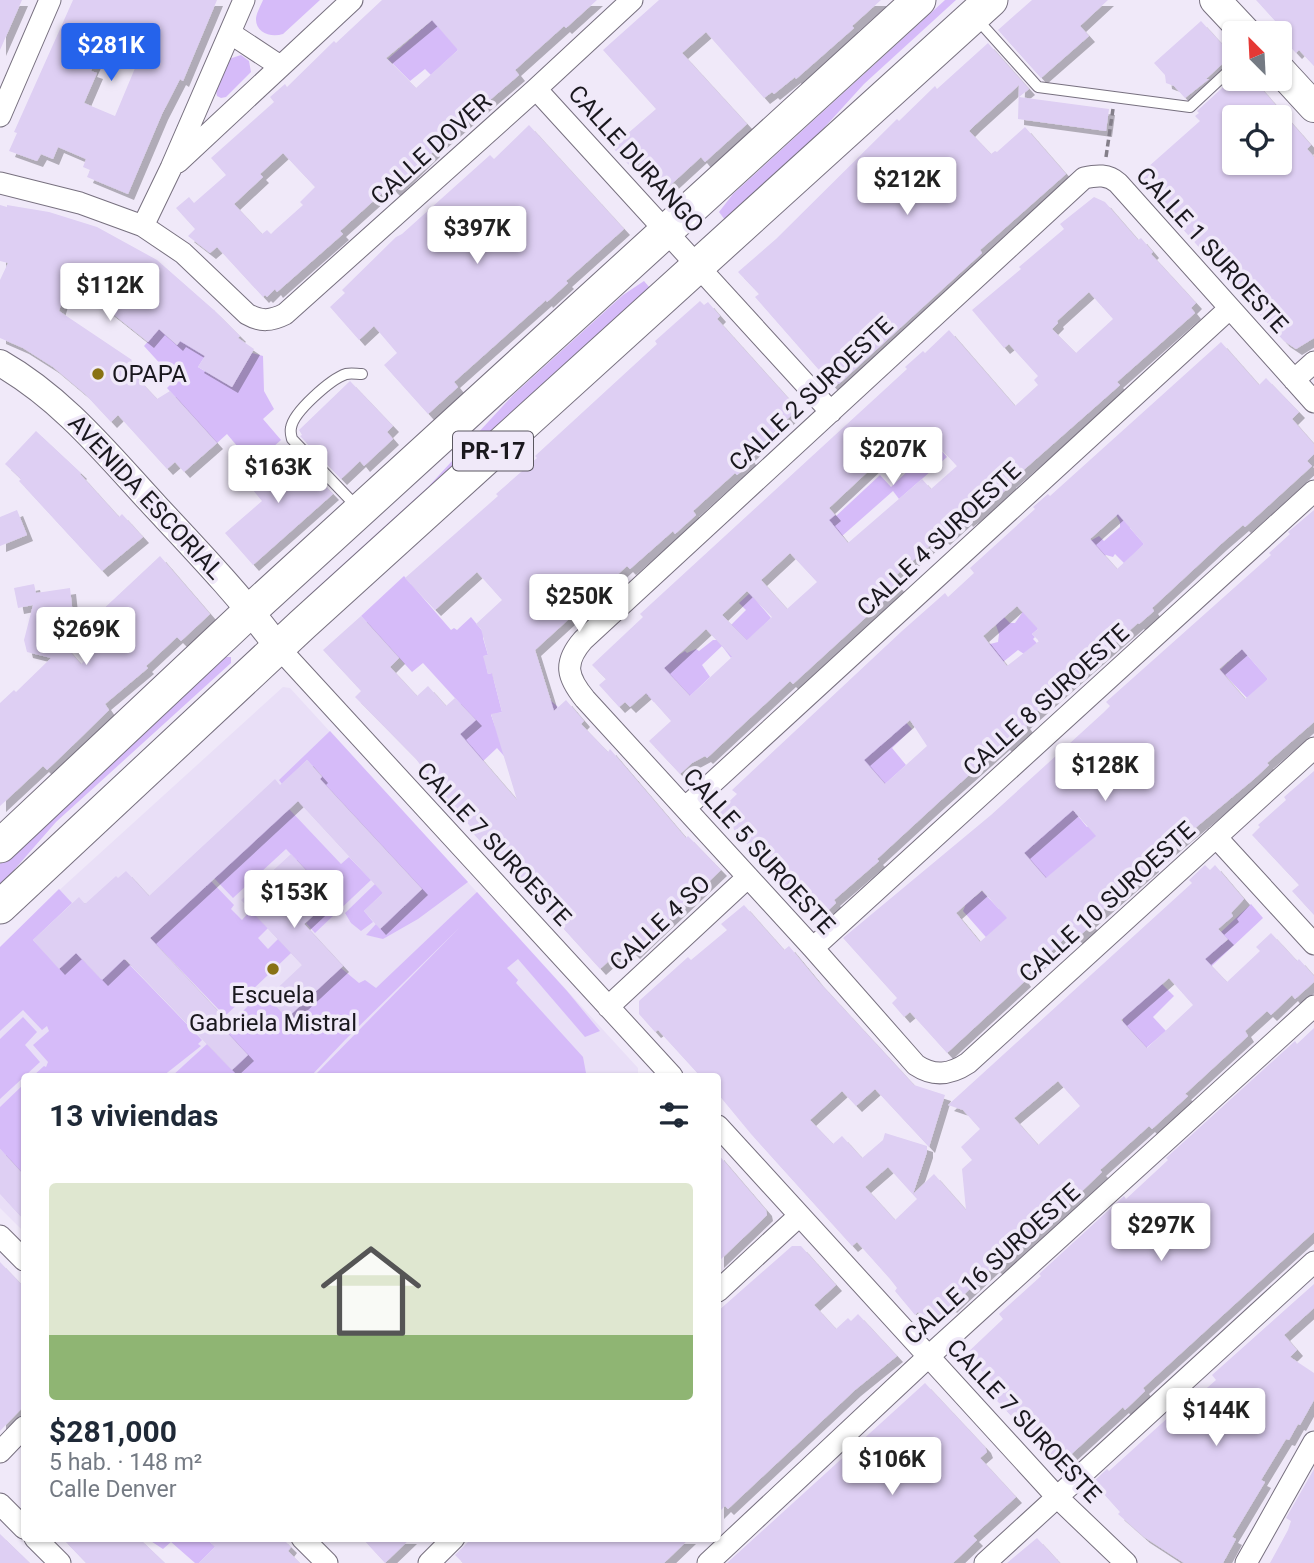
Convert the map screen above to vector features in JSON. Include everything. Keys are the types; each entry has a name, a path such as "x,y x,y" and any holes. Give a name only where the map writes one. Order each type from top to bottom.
{"main road":[{"name":"PR-17","path":"0,846 251,610 919,0"},
{"path":"1215,0 1235,21"},
{"name":"PR-17","path":"0,907 278,647 982,8"},
{"path":"1292,83 1314,107"}],"street":[{"path":"0,116 50,0"},
{"path":"0,183 80,203 143,226 244,0"},
{"path":"171,168 352,0"},
{"name":"CALLE DOVER","path":"143,226 183,253 247,314 257,319 272,320 285,314 632,0"},
{"path":"230,33 280,66"},
{"name":"CALLE DURANGO","path":"536,89 831,412"},
{"name":"CALLE 1 SUROESTE","path":"1098,176 1112,178 1118,183 1314,402"},
{"name":"CALLE 2 SUROESTE","path":"571,658 583,640 1084,178 1098,176"},
{"name":"CALLE 4 SUROESTE","path":"685,808 1229,309"},
{"path":"1294,380 1314,362"},
{"name":"AVENIDA ESCORIAL","path":"0,363 27,379 75,419 251,610 278,647"},
{"name":"CALLE 8 SUROESTE","path":"813,948 1314,491"},
{"name":"CALLE 7 SUROESTE","path":"278,647 669,1073"},
{"name":"CALLE 5 SUROESTE","path":"571,658 569,668 575,687 916,1065 926,1072"},
{"name":"CALLE 10 SUROESTE","path":"926,1072 948,1073 968,1063 1314,748"},
{"path":"1216,837 1314,944"},
{"name":"CALLE 4 SO","path":"608,1007 748,877"},
{"name":"CALLE 16 SUROESTE","path":"708,1563 928,1357 1314,1006"},
{"name":"CALLE 7 SUROESTE","path":"721,1129 1058,1497 1126,1563"},
{"path":"721,1288 799,1216"},
{"path":"0,1236 21,1257"},
{"path":"985,1563 1314,1262"},
{"path":"0,1452 21,1430"},
{"path":"1246,1563 1314,1442"},
{"path":"0,1504 21,1525"},
{"path":"39,1542 60,1563"},
{"path":"306,1542 327,1563"},
{"path":"429,1563 450,1542"}],"lane":[{"path":"982,8 1038,87 1190,107 1222,77"},
{"path":"360,510 292,439 290,431 295,418 307,403 337,378 352,373 362,374"}],"path":[{"path":"1098,176 1114,97"}],"shaded area":[{"path":"263,0 320,0 283,34 274,35 261,31 256,23"},
{"path":"945,0 956,0 864,84 792,163 725,220 719,212 733,194"},
{"path":"439,14 458,50 431,75 425,69 410,81 388,59"},
{"path":"241,55 249,61 251,72 226,97 217,96 216,91 229,59"},
{"path":"644,281 650,288 311,602 307,597 428,487 513,395 623,295"},
{"path":"210,308 215,311 193,348 205,356 198,367 232,387 252,353 263,356 264,391 274,409 263,419 281,440 253,465 227,434 217,443 167,388 175,380 144,346 159,329 177,345"},
{"path":"929,436 947,457 899,499 893,491 833,544 809,530 830,512 836,516 880,475 891,487 915,464 908,455"},
{"path":"1150,510 1130,528 1144,544 1125,564 1115,554 1113,557 1106,555 1102,558 1090,541 1099,536 1104,541 1120,527 1115,513"},
{"path":"404,576 451,630 457,630 471,617 484,633 488,655 484,656 488,674 492,673 502,712 491,715 495,726 519,720 549,699 558,707 504,756 497,748 480,764 460,734 475,720 423,663 412,672 361,616"},
{"path":"750,593 771,618 731,658 722,646 702,665 710,677 690,696 676,681 654,702 640,687 685,651 699,651 716,640 746,610 739,603"},
{"path":"1024,602 1038,629 1032,634 1035,637 1033,639 1048,655 1024,654 1018,650 1003,662 986,645 998,642 996,625 1004,617 1010,623 1015,623 1022,613"},
{"path":"1242,649 1268,679 1249,700 1220,670"},
{"path":"226,657 231,657 231,663 56,822 0,886 0,864"},
{"name":"Escuela Gabriela Mistral","path":"283,687 290,688 638,1068 638,1073 21,1073 21,1229 0,1208 0,947"},
{"path":"900,716 912,729 892,748 906,765 885,784 861,758 879,735 885,742 892,736"},
{"path":"330,731 468,882 418,919 383,939 366,935 376,924 380,928 422,889 320,779 322,776 307,760 282,784 279,780"},
{"path":"289,809 341,864 349,857 371,880 315,933 306,923 332,898 286,849 233,898 214,878"},
{"path":"1073,810 1087,827 1099,818 1107,827 992,944 963,911 966,904 982,891 999,909 1022,875 1034,865 1021,849"},
{"path":"211,881 234,905 231,909 242,920 251,910 268,928 258,938 268,949 278,939 311,934 225,1016 150,938"},
{"path":"375,884 383,893 364,911 373,922 361,931 351,923 345,913"},
{"path":"59,889 72,903 33,940 59,968 96,935 86,963 101,979 124,959 202,1040 198,1044 201,1046 167,1073 36,1073 46,1067 48,1062 33,1045 49,1031 47,1026 42,1030 23,1010 0,1031 0,947"},
{"path":"477,892 600,1031 585,1037 518,959 507,968 518,980 516,983 583,1057 586,1073 317,1073 459,928 314,1073 175,1073 207,1044 232,1070 224,1030 266,988 271,994 268,997 287,1018 341,968 359,983 365,980 376,988"},
{"path":"1251,904 1263,918 1199,978 1196,962 1228,940 1221,932"},
{"path":"1162,984 1174,996 1153,1017 1166,1031 1145,1049 1123,1022 1123,1018"},
{"path":"23,1017 37,1032 25,1045 40,1062 28,1073 21,1073 21,1080 0,1099 0,1039"},
{"path":"21,1087 21,1172 0,1149 0,1107"},
{"path":"152,1542 171,1542 163,1549"},
{"path":"171,1542 210,1542 215,1547 199,1563 195,1563"}],"building":[{"path":"0,0 22,0 0,50"},
{"path":"73,0 217,0 183,81 180,79 162,114 128,194 87,177 90,170 83,167 86,159 58,147 53,159 41,154 37,161 9,151 17,133 14,132","holes":["107,36 138,50 133,59 138,61 115,116 84,103 97,73 91,71"]},
{"path":"382,0 597,0 515,70 519,75 433,149 434,151 394,190 390,186 340,231 343,234 277,292 275,289 267,297 263,297 217,247 210,253 188,236 195,229 176,208 189,197 194,203 226,175 211,158 274,102 270,97 285,84 287,87 334,41 336,43","holes":["432,20 458,50 416,88 386,58","283,153 315,187 300,202 303,205 271,234 267,230 262,234 234,204 263,177 260,174"]},
{"path":"659,0 881,0 852,26 854,28 796,79 795,77 774,94 772,92 764,98 706,32 682,53 747,124 705,162 701,157 665,190 637,160 630,166 612,147 656,109 603,50"},
{"path":"1032,0 1108,0 1080,26 1089,36 1041,78 998,30"},
{"path":"1256,0 1314,0 1314,66 1299,50 1296,53 1292,49 1292,21 1275,21"},
{"path":"1201,21 1222,44 1222,64 1206,79 1209,79 1185,98 1174,86 1166,83 1165,75 1154,63"},
{"path":"988,43 1029,89 1019,97 1109,109 1106,131 1018,119 1019,85 975,125 969,131 991,154 997,152 1025,127 1066,174 980,250 982,253 840,383 833,386 755,297 759,294 738,272 776,239 897,119 899,121 935,86 937,89"},
{"path":"1222,88 1222,91 1264,91 1276,105 1222,105 1222,175 1292,175 1292,123 1311,145 1307,149 1314,157 1314,338 1296,349 1284,341 1254,309 1147,189 1152,184 1139,175 1200,121 1195,116 1199,113 1197,111"},
{"path":"529,125 624,229 566,281 568,283 547,302 546,300 454,382 458,387 428,414 384,365 397,353 374,326 359,340 330,307 345,293 342,290 396,237 490,155 494,159"},
{"path":"1094,197 1105,202 1138,240 1141,238 1153,252 1151,254 1196,303 1191,308 1195,313 1117,382 1120,385 1010,482 1012,484 997,498 967,521 966,519 944,539 941,536 892,579 899,587 793,684 790,681 707,758 705,756 692,763 680,774 649,741 671,721 646,693 630,707 625,702 619,707 599,685 606,679 592,665 643,617 640,614 907,369 905,367 923,351 925,353 949,330 1015,406 1038,385 1034,380 1038,376 1009,344 1004,348 972,310 1064,229 1060,224","holes":["1089,292 1113,319 1076,353 1052,329 1057,321","927,434 957,466 931,489 922,479 848,543 829,520 835,515 829,508 876,464 878,466 900,447 906,453","790,553 817,582 787,609 761,580","747,591 772,617 747,640 722,615","706,629 732,657 690,696 664,668"]},
{"path":"0,205 49,212 97,227 157,260 215,311 240,336 238,338 254,349 232,387 198,367 205,356 180,341 177,345 159,329 148,342 69,279 59,311 132,360 126,366 157,399 170,391 217,443 184,472 175,462 167,469 118,415 111,422 85,394 53,367 23,348 0,338 0,280 8,263 0,261"},
{"path":"700,301 704,305 708,302 720,316 717,319 798,409 748,456 752,462 737,475 735,473 693,511 696,515 675,534 673,531 630,569 627,566 535,650 554,711 566,700 584,721 581,724 608,752 610,749 686,838 688,836 721,870 634,953 626,945 600,969 522,883 519,886 508,873 510,870 483,840 481,842 468,828 470,826 425,776 427,774 416,759 355,697 361,691 323,650 361,616 399,658 390,667 417,696 428,686 446,706 455,698 476,720 460,734 517,800 491,714 502,712 492,673 488,674 483,656 488,655 481,629 476,624 502,600 477,572 435,610 405,578 498,496 496,494 537,458 535,456"},
{"path":"1221,342 1259,385 1266,378 1299,412 1292,419 1314,444 1314,454 1307,461 1312,466 1245,527 1243,525 1221,544 1152,608 1154,611 1024,723 1027,727 1006,746 1004,744 877,859 879,861 834,900 836,903 821,917 789,882 785,886 718,812 737,794 732,790 902,631 945,593 948,597 974,573 970,568 1035,509 1033,507 1048,494 1050,496","holes":["1118,514 1144,544 1117,569 1090,539","1017,606 1038,629 1032,634 1039,641 1007,666 983,636","910,720 927,746 885,784 864,760"]},
{"path":"350,381 393,426 387,432 393,439 364,466 360,461 341,479 300,436 302,435 299,430"},
{"path":"36,431 81,473 119,517 122,514 143,537 102,571 5,464"},
{"path":"288,447 333,494 253,565 225,533 262,501 247,483"},
{"path":"17,510 27,535 0,546 0,517"},
{"path":"1314,510 1314,722 1267,763 1269,765 1254,779 1152,864 1153,866 1089,922 1092,925 1077,938 1074,935 1067,941 1065,938 1023,978 1025,981 947,1053 910,1012 904,1017 892,1003 897,998 843,938 991,815 1103,713 1110,706 1106,702 1271,555 1269,553 1290,534 1288,532","holes":["1242,649 1268,679 1245,699 1219,669","1073,810 1096,836 1046,878 1024,853","982,890 1007,918 980,942 956,913"]},
{"path":"160,556 210,614 181,641 177,637 146,666 148,668 105,704 109,710 69,749 47,770 43,766 0,806 0,703 14,690 16,692 51,658 27,652 24,640 33,605 18,608 14,588 34,584 36,593 70,588 73,615 65,646 81,664 115,633 98,614"},
{"path":"307,760 322,777 320,779 422,889 380,929 364,911 383,893 298,801 150,938 229,1023 223,1028 248,1055 232,1070 126,960 102,980 76,953 59,969 33,940 79,897 85,904 116,876 118,878 126,871 149,896 275,779 280,785"},
{"path":"1314,771 1314,915 1292,891 1299,885 1252,835 1260,827 1258,825 1286,800 1284,797"},
{"path":"291,854 332,898 304,924 343,966 287,1018 268,997 302,965 241,900"},
{"path":"1205,865 1210,870 1215,865 1244,899 1231,913 1233,916 1218,929 1228,939 1205,959 1227,982 1260,951 1256,947 1271,933 1314,976 1314,982 1295,999 1292,995 1271,1015 1267,1011 1245,1031 1248,1036 1185,1094 1188,1096 1152,1129 1149,1126 1100,1170 1102,1172 997,1269 994,1266 951,1307 928,1323 918,1312 915,1315 895,1291 897,1288 890,1279 857,1242 852,1246 751,1134 721,1098 721,1073 697,1073 658,1030 655,1032 639,1014 639,1001 688,957 691,960 727,930 721,924 744,905 784,950 789,946 914,1085 945,1095 929,1147 875,1089 856,1106 842,1091 810,1120 833,1144 842,1136 862,1158 883,1140 885,1133 927,1146 913,1194 934,1174 966,1210 962,1169 972,1160 961,1147 980,1129 963,1110 948,1105 1192,883 1189,880","holes":["1169,978 1193,1005 1147,1048 1121,1020","1058,1081 1080,1106 1038,1145 1014,1118","888,1167 917,1199 895,1220 865,1187"]},
{"path":"1314,1028 1314,1232 1143,1388 1145,1391 1125,1410 1123,1407 1066,1459 1055,1463 986,1389 993,1383 966,1354 1003,1319 999,1314 1041,1276 1039,1274 1124,1196 1126,1199 1168,1160 1166,1158 1295,1041 1297,1044"},
{"path":"0,1149 21,1172 21,1217 0,1194"},
{"path":"721,1158 766,1210 767,1215 721,1259"},
{"path":"792,1246 801,1246 836,1285 814,1305 836,1329 848,1318 851,1321 858,1314 897,1356 855,1390 728,1509 725,1506 721,1510 721,1308"},
{"path":"0,1262 21,1284 21,1409 0,1431"},
{"path":"1314,1284 1314,1308 1284,1335 1297,1350 1290,1357 1314,1373 1314,1400 1300,1425 1298,1424 1289,1440 1286,1439 1261,1480 1265,1482 1232,1537 1236,1539 1223,1563 1184,1563 1144,1537 1118,1514 1120,1512 1093,1482 1216,1380 1212,1375"},
{"path":"925,1383 985,1447 987,1452 980,1458 1016,1497 973,1536 977,1540 953,1563 727,1563"},
{"path":"1314,1469 1314,1563 1270,1563 1288,1530 1291,1521 1286,1518"},
{"path":"0,1534 30,1563 0,1563"},
{"path":"1037,1538 1060,1563 1007,1563"},
{"path":"66,1542 143,1542 165,1563 86,1563"},
{"path":"210,1542 286,1542 291,1547 288,1551 300,1563 199,1563 215,1547"},
{"path":"366,1542 407,1542 385,1563"},
{"path":"468,1542 686,1542 664,1563 463,1563 455,1555"}],"place":[{"name":"OPAPA","path":"98,374"},
{"name":"Escuela Gabriela Mistral","path":"273,969"}]}
